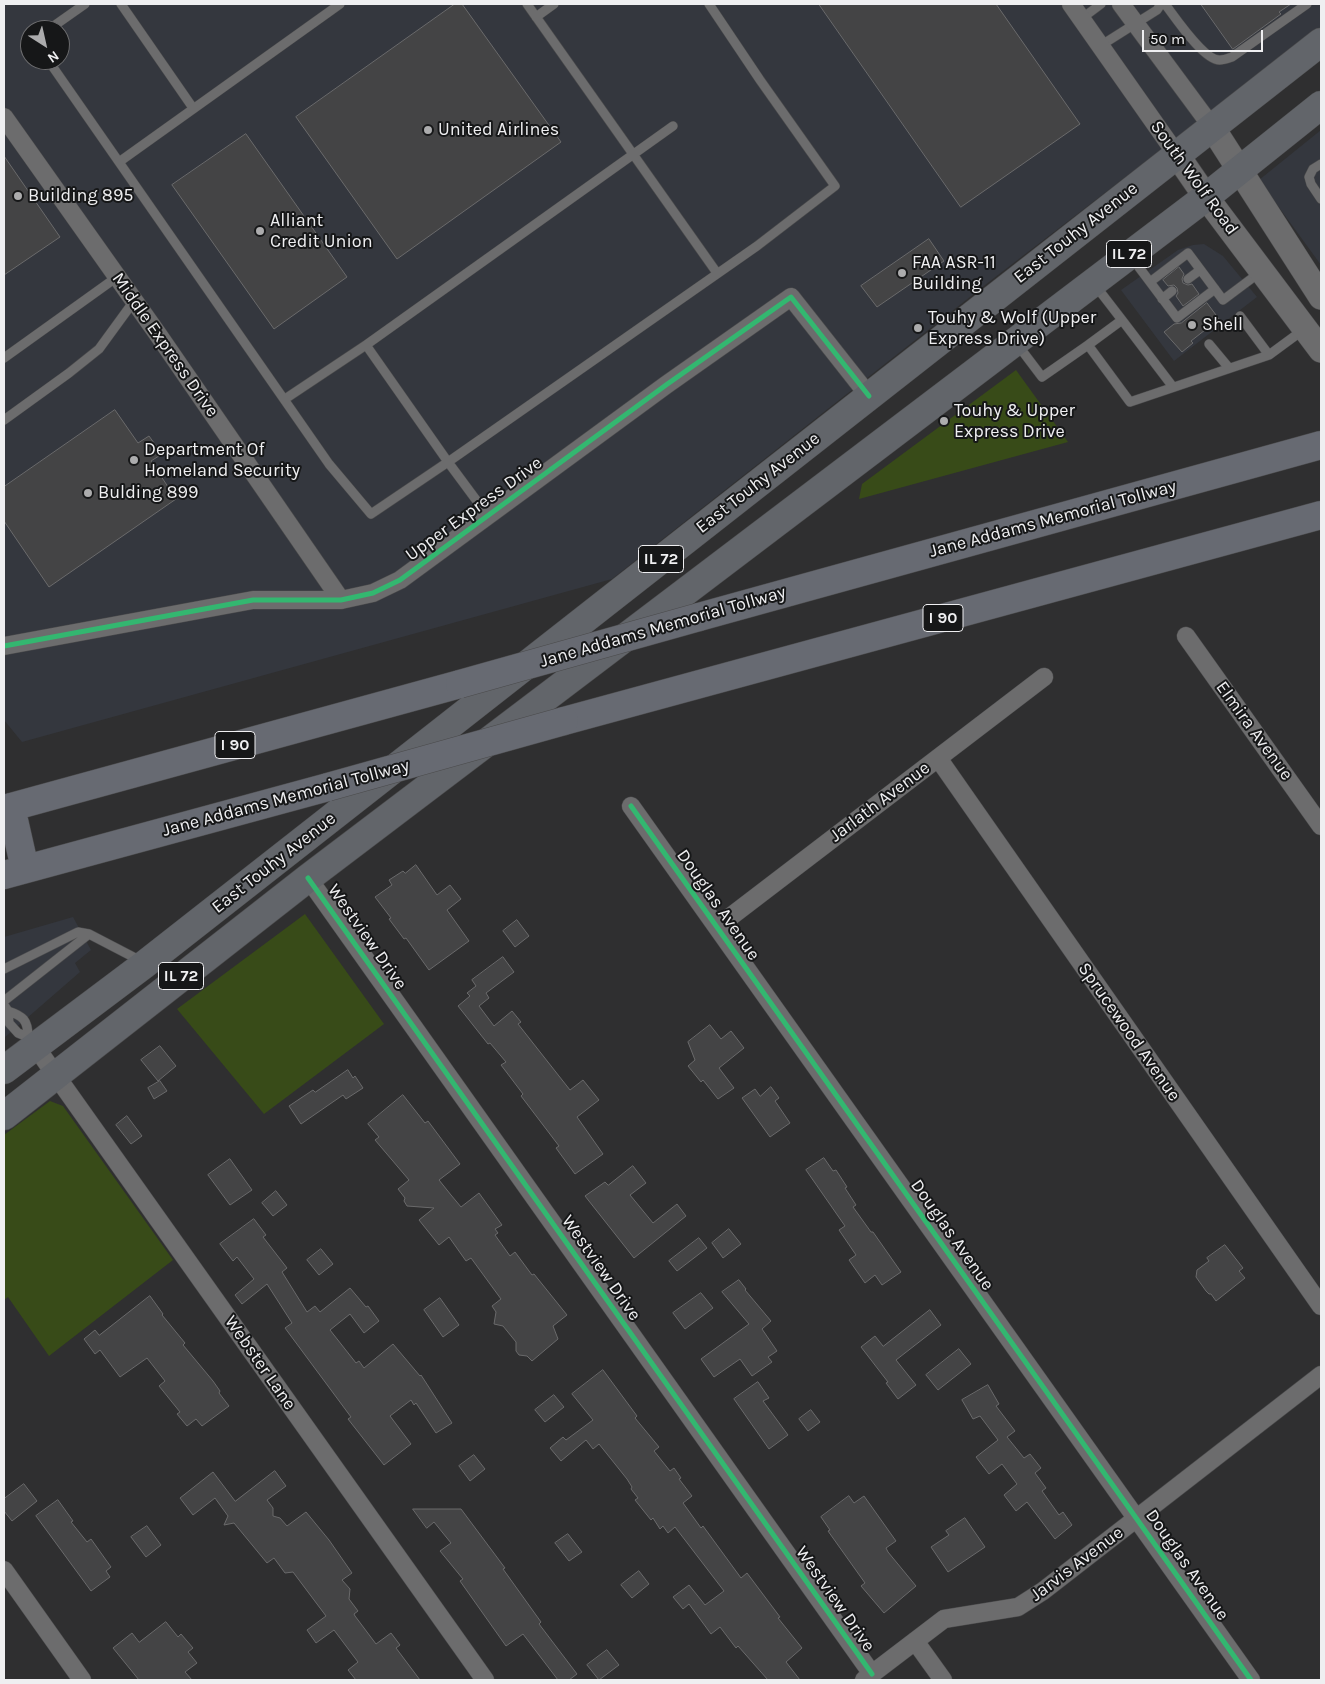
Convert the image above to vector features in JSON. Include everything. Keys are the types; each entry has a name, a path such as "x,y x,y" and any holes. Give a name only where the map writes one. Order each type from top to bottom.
{"highway":[{"name":"Jane Addams Memorial Tollway","path":"8,808 1321,445"},
{"name":"Jane Addams Memorial Tollway","path":"14,872 1321,515"},
{"path":"8,808 14,872"}],"main road":[{"name":"East Touhy Avenue","path":"4,1070 31,1042 146,964 1321,42"},
{"name":"East Touhy Avenue","path":"4,1116 219,946 1206,197 1321,105"},
{"path":"1212,127 1321,296"},
{"name":"South Wolf Road","path":"1177,155 1206,197 1321,350"}],"street":[{"name":"South Wolf Road","path":"1070,4 1177,155"},
{"path":"1122,4 1212,127"},
{"name":"Middle Express Drive","path":"4,117 341,600"},
{"name":"Upper Express Drive","path":"4,646 253,600 341,600 373,592 400,580 666,384 790,297 869,396"},
{"name":"Elmira Avenue","path":"1186,636 1321,826"},
{"name":"Jarlath Avenue","path":"716,928 1044,677"},
{"name":"Sprucewood Avenue","path":"938,758 1321,1306"},
{"name":"Douglas Avenue","path":"630,806 1251,1680"},
{"name":"Westview Drive","path":"308,878 868,1677"},
{"name":"Webster Lane","path":"31,1042 485,1680"},
{"name":"Jarvis Avenue","path":"868,1677 944,1618 1018,1607 1043,1591 1321,1375"},
{"path":"4,1570 82,1680"},
{"path":"915,1640 943,1680"}],"lane":[{"path":"62,20 85,4"},
{"path":"121,4 193,108"},
{"path":"119,162 340,4"},
{"path":"527,4 717,273"},
{"path":"536,17 554,4"},
{"path":"55,70 329,464 370,514 448,462 757,246 835,186 709,4"},
{"path":"1081,19 1102,4"},
{"path":"1100,46 1135,22 1157,10 1163,4 1209,57 1220,60 1232,57 1307,4"},
{"path":"284,399 366,344 673,126"},
{"path":"1321,164 1313,169 1309,177 1310,184 1321,198"},
{"path":"1150,282 1188,253 1223,300 1262,271"},
{"path":"1129,254 1176,318 1215,289"},
{"path":"1188,279 1200,270"},
{"path":"4,358 117,277"},
{"path":"1093,282 1173,387"},
{"path":"1162,299 1172,291"},
{"path":"4,420 99,349 134,301"},
{"path":"1240,316 1269,354"},
{"path":"1015,342 1042,377 1122,320"},
{"path":"1088,345 1130,402 1269,354 1305,328"},
{"path":"366,344 488,516"},
{"path":"1209,344 1229,368"},
{"path":"4,969 78,932 89,934 146,964"},
{"path":"4,1001 89,934"},
{"path":"6,1008 20,1015 28,1025 31,1042"},
{"path":"6,1008 9,1023 18,1033 31,1042"}],"shaded area":[{"path":"4,4 1321,4 1321,27 994,278 612,579 22,742 4,720"},
{"path":"1321,130 1321,265 1259,180"},
{"path":"1204,244 1223,256 1257,297 1174,361 1121,290 1178,250"},
{"path":"73,917 91,950 75,963 80,972 4,1038 4,937"}],"green space":[{"path":"1016,370 1068,442 859,499 862,484"},
{"path":"305,914 384,1024 264,1114 177,1009"},
{"path":"50,1101 63,1106 173,1260 49,1356 8,1297 4,1300 4,1135"}],"building":[{"name":"United Airlines","path":"455,4 462,4 561,142 397,259 296,117"},
{"path":"819,4 996,4 1080,124 961,207"},
{"path":"1201,4 1291,4 1279,12 1281,14 1233,49"},
{"name":"Alliant Credit Union","path":"246,134 347,277 274,329 172,185"},
{"name":"Building 895","path":"4,156 60,237 4,275"},
{"name":"FAA ASR-11 Building","path":"929,239 944,261 877,307 861,286"},
{"name":"Shell","path":"1179,267 1184,274 1183,283 1192,284 1199,294 1183,306 1176,296 1178,293 1177,288 1174,285 1168,286 1163,280"},
{"name":"Shell","path":"1207,303 1219,319 1191,341 1193,343 1182,352 1164,332 1174,324 1181,323"},
{"name":"Bulding 899","path":"115,410 138,443 149,436 162,454 151,461 176,499 49,587 4,521 4,487"},
{"path":"416,865 437,895 450,885 461,899 447,910 469,941 429,970 406,938 404,939 389,919 391,918 375,897 392,885 389,880 403,871 405,873"},
{"path":"517,920 529,936 515,947 503,931"},
{"path":"503,957 514,972 486,993 489,998 479,1006 494,1026 512,1011 521,1022 518,1024 570,1090 583,1080 599,1100 577,1117 603,1154 575,1174 556,1148 559,1146 521,1096 523,1094 501,1065 506,1062 490,1043 488,1044 458,1006 470,996 467,993 476,986 472,980"},
{"path":"710,1025 721,1039 731,1031 744,1048 719,1068 734,1088 718,1099 703,1080 701,1082 688,1066 695,1060 688,1042"},
{"path":"160,1046 176,1066 158,1081 141,1060"},
{"path":"348,1070 353,1078 355,1076 363,1088 346,1099 343,1095 301,1124 289,1106 313,1090 315,1092"},
{"path":"160,1081 167,1091 154,1099 148,1088"},
{"path":"771,1087 779,1098 775,1101 790,1123 770,1137 742,1098 755,1089 760,1096"},
{"path":"403,1095 425,1123 428,1121 460,1164 439,1180 461,1207 479,1193 502,1225 495,1229 498,1233 495,1235 510,1256 515,1252 532,1275 534,1274 567,1315 553,1326 558,1339 532,1361 527,1356 519,1355 516,1351 516,1342 503,1326 494,1324 496,1312 492,1306 501,1299 471,1258 466,1261 449,1237 439,1245 419,1220 434,1208 407,1206 404,1201 405,1198 398,1189 409,1180 375,1140 379,1137 368,1124"},
{"path":"127,1116 142,1136 131,1144 116,1125"},
{"path":"824,1158 833,1171 836,1170 847,1187 845,1188 856,1205 853,1207 901,1272 882,1285 875,1275 865,1283 849,1260 856,1255 839,1230 845,1226 806,1170"},
{"path":"230,1159 252,1190 230,1205 208,1175"},
{"path":"633,1166 646,1183 630,1195 653,1223 677,1204 686,1216 634,1258 585,1196 605,1182 608,1185"},
{"path":"276,1191 287,1205 273,1216 262,1203"},
{"path":"254,1219 266,1235 263,1237 287,1268 282,1272 307,1312 315,1306 320,1312 350,1288 366,1307 368,1306 379,1321 364,1333 350,1314 330,1330 356,1363 359,1361 364,1368 393,1344 421,1375 452,1423 436,1433 416,1403 414,1405 411,1400 390,1416 411,1444 384,1465 348,1419 351,1417 285,1328 292,1323 267,1284 242,1304 235,1295 254,1279 237,1257 233,1261 220,1244"},
{"path":"729,1229 741,1244 723,1258 712,1243"},
{"path":"699,1238 707,1248 677,1271 669,1261"},
{"path":"1225,1245 1243,1268 1239,1271 1245,1278 1216,1301 1196,1277 1197,1270 1209,1261 1207,1258"},
{"path":"321,1249 333,1264 319,1275 307,1260"},
{"path":"739,1280 771,1321 762,1329 777,1351 768,1357 772,1362 752,1376 740,1359 714,1377 701,1359 749,1324 722,1292"},
{"path":"701,1293 713,1308 685,1329 673,1313"},
{"path":"150,1296 162,1315 185,1343 183,1345 213,1381 229,1406 202,1426 196,1419 187,1426 177,1414 180,1412 159,1386 165,1381 147,1358 120,1377 100,1350 95,1354 84,1339 95,1330 99,1335"},
{"path":"440,1298 459,1325 443,1337 424,1310"},
{"path":"930,1310 941,1325 896,1360 916,1385 898,1399 886,1383 888,1382 861,1347 875,1336 883,1346"},
{"path":"959,1349 971,1364 938,1390 926,1375"},
{"path":"603,1370 637,1416 635,1418 659,1447 654,1451 670,1471 674,1468 681,1478 679,1479 692,1496 683,1503 701,1528 703,1526 741,1578 747,1573 780,1617 778,1618 802,1648 786,1662 800,1680 768,1680 738,1646 736,1648 720,1627 711,1634 689,1604 683,1609 673,1597 689,1585 705,1605 724,1591 675,1527 668,1533 663,1526 660,1529 653,1518 651,1520 635,1500 638,1498 631,1489 632,1487 627,1479 599,1444 593,1449 586,1440 561,1461 550,1448 563,1437 566,1440 593,1420 572,1394"},
{"path":"758,1382 769,1398 763,1401 788,1435 769,1449 734,1399"},
{"path":"988,1385 999,1404 996,1406 1015,1431 1007,1437 1024,1458 1030,1454 1041,1468 1035,1473 1046,1488 1042,1491 1059,1515 1063,1512 1072,1525 1055,1539 1027,1502 1016,1511 1004,1495 1017,1484 1002,1464 989,1474 976,1457 998,1440 980,1416 973,1419 962,1400"},
{"path":"554,1395 564,1407 545,1422 535,1410"},
{"path":"811,1410 820,1422 808,1431 799,1419"},
{"path":"474,1455 485,1469 470,1481 459,1466"},
{"path":"275,1471 286,1486 267,1500 273,1508 273,1516 280,1518 287,1526 306,1512 329,1540 352,1573 342,1580 350,1589 349,1599 358,1611 354,1614 355,1616 376,1644 391,1633 400,1645 396,1648 420,1680 356,1680 348,1670 358,1662 334,1630 316,1643 307,1630 326,1616 293,1572 285,1573 274,1558 267,1563 234,1523 224,1525 228,1516 215,1498 193,1515 180,1498 213,1472 235,1501"},
{"path":"24,1484 37,1501 12,1521 4,1511 4,1499"},
{"path":"849,1496 854,1503 864,1496 896,1541 886,1548 888,1552 916,1586 884,1613 861,1586 865,1583 828,1531 830,1530 821,1517"},
{"path":"58,1500 73,1521 71,1522 87,1542 91,1539 111,1567 106,1571 110,1577 91,1591 36,1516"},
{"path":"413,1509 461,1509 505,1568 503,1569 541,1622 539,1624 577,1674 569,1680 558,1680 523,1634 506,1646 460,1581 463,1579 440,1551 451,1543 434,1522 427,1528"},
{"path":"965,1518 985,1547 948,1572 931,1547 949,1535 946,1531"},
{"path":"147,1526 161,1545 146,1557 131,1537"},
{"path":"568,1534 582,1552 569,1561 555,1543"},
{"path":"639,1571 649,1584 632,1598 621,1585"},
{"path":"166,1622 178,1637 181,1634 193,1648 188,1652 197,1663 185,1672 192,1680 139,1680 113,1648 132,1633 139,1642"},
{"path":"607,1650 619,1665 599,1680 587,1665"}],"cycle path":[{"path":"4,646 253,600 341,600 373,593 400,580 666,385 791,297 869,396"},
{"path":"631,806 1251,1680"},
{"path":"308,878 872,1674"}],"place":[{"name":"United Airlines","path":"428,130"},
{"name":"Building 895","path":"18,196"},
{"name":"Alliant Credit Union","path":"260,231"},
{"name":"FAA ASR-11 Building","path":"902,273"},
{"name":"Shell","path":"1192,325"},
{"name":"Touhy & Wolf (Upper Express Drive)","path":"918,328"},
{"name":"Touhy & Upper Express Drive","path":"944,421"},
{"name":"Department Of Homeland Security","path":"134,460"},
{"name":"Bulding 899","path":"88,493"}]}
